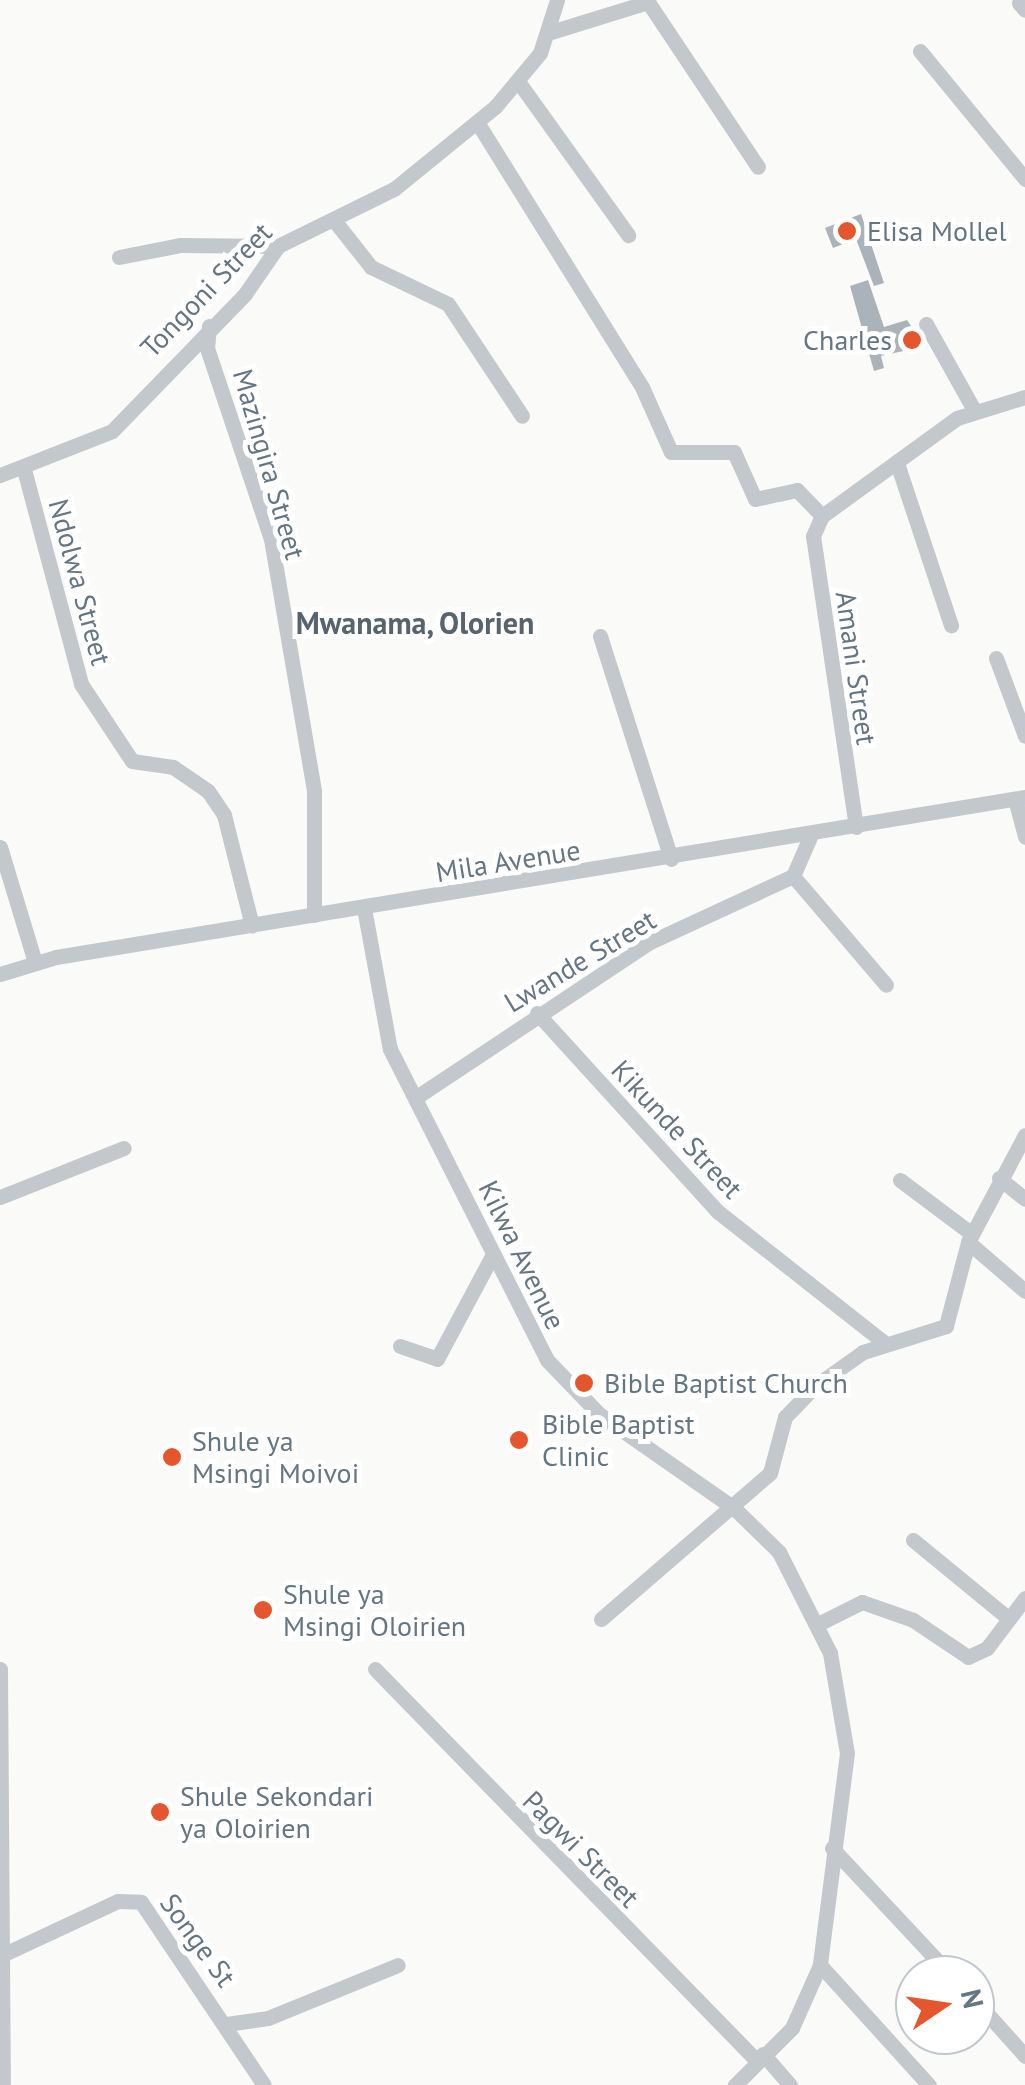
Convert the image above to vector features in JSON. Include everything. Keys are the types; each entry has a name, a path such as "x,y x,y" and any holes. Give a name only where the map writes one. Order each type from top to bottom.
{"street":[{"name":"Tongoni Street","path":"0,476 24,473 112,431 278,246 338,224 477,122 520,84 551,32 558,0"},
{"path":"551,32 650,1 758,166"},
{"path":"920,51 1025,179"},
{"path":"520,84 628,234"},
{"path":"477,122 642,387 671,452 734,452 755,500 797,490 822,516 974,410 1025,396"},
{"path":"338,224 371,267 448,304 522,416"},
{"path":"119,257 181,245 278,246"},
{"path":"926,324 974,410"},
{"name":"Mazingira Street","path":"209,326 207,348 270,539 314,791 314,914"},
{"path":"898,466 951,625"},
{"name":"Ndolwa Street","path":"24,473 81,684 132,762 173,767 208,791 224,815 252,926"},
{"name":"Amani Street","path":"822,516 813,552 856,827"},
{"path":"600,636 671,858"},
{"path":"996,658 1025,736"},
{"path":"1020,798 1025,837"},
{"name":"Mila Avenue","path":"0,974 35,962 810,837 1020,798"},
{"path":"810,837 794,876 886,985"},
{"path":"0,847 35,962"},
{"name":"Lwande Street","path":"418,1096 648,943 794,876"},
{"name":"Kilwa Avenue","path":"364,908 382,1026 492,1256 547,1360 578,1393 735,1509 779,1552 820,1622 847,1753 820,1965 792,2028 736,2085"},
{"name":"Kikunde Street","path":"537,1014 717,1211 884,1343"},
{"path":"601,1619 735,1509 773,1469 796,1402 884,1343 951,1320 970,1238 1025,1135"},
{"path":"0,1197 124,1148"},
{"path":"999,1178 1025,1199"},
{"path":"900,1180 970,1238 1025,1291"},
{"path":"400,1346 437,1359 492,1256"},
{"path":"913,1540 1008,1618"},
{"path":"820,1622 846,1607 874,1605 968,1657 1025,1598"},
{"path":"0,1668 3,2085"},
{"name":"Pagwi Street","path":"374,1670 790,2085"},
{"path":"832,1848 932,1955"},
{"name":"Songe St","path":"2,1955 118,1902 141,1902 264,2085"},
{"path":"226,2024 268,2018 398,1965"},
{"path":"820,1965 929,2085"},
{"path":"995,2022 1025,2056"}],"building":[{"path":"861,214 884,283 874,286 856,239 833,248 825,228"},
{"path":"868,280 884,327 907,320 925,346 881,356 884,368 874,371 850,286"}],"place":[{"name":"Elisa Mollel","path":"847,231"},
{"name":"Charles","path":"912,340"},
{"name":"Bible Baptist Church","path":"584,1383"},
{"name":"Bible Baptist Clinic","path":"519,1440"},
{"name":"Shule ya Msingi Moivoi","path":"172,1457"},
{"name":"Shule ya Msingi Oloirien","path":"263,1610"},
{"name":"Shule Sekondari ya Oloirien","path":"160,1812"}],"district":[{"name":"Mwanama, Olorien","path":"415,623"}]}
